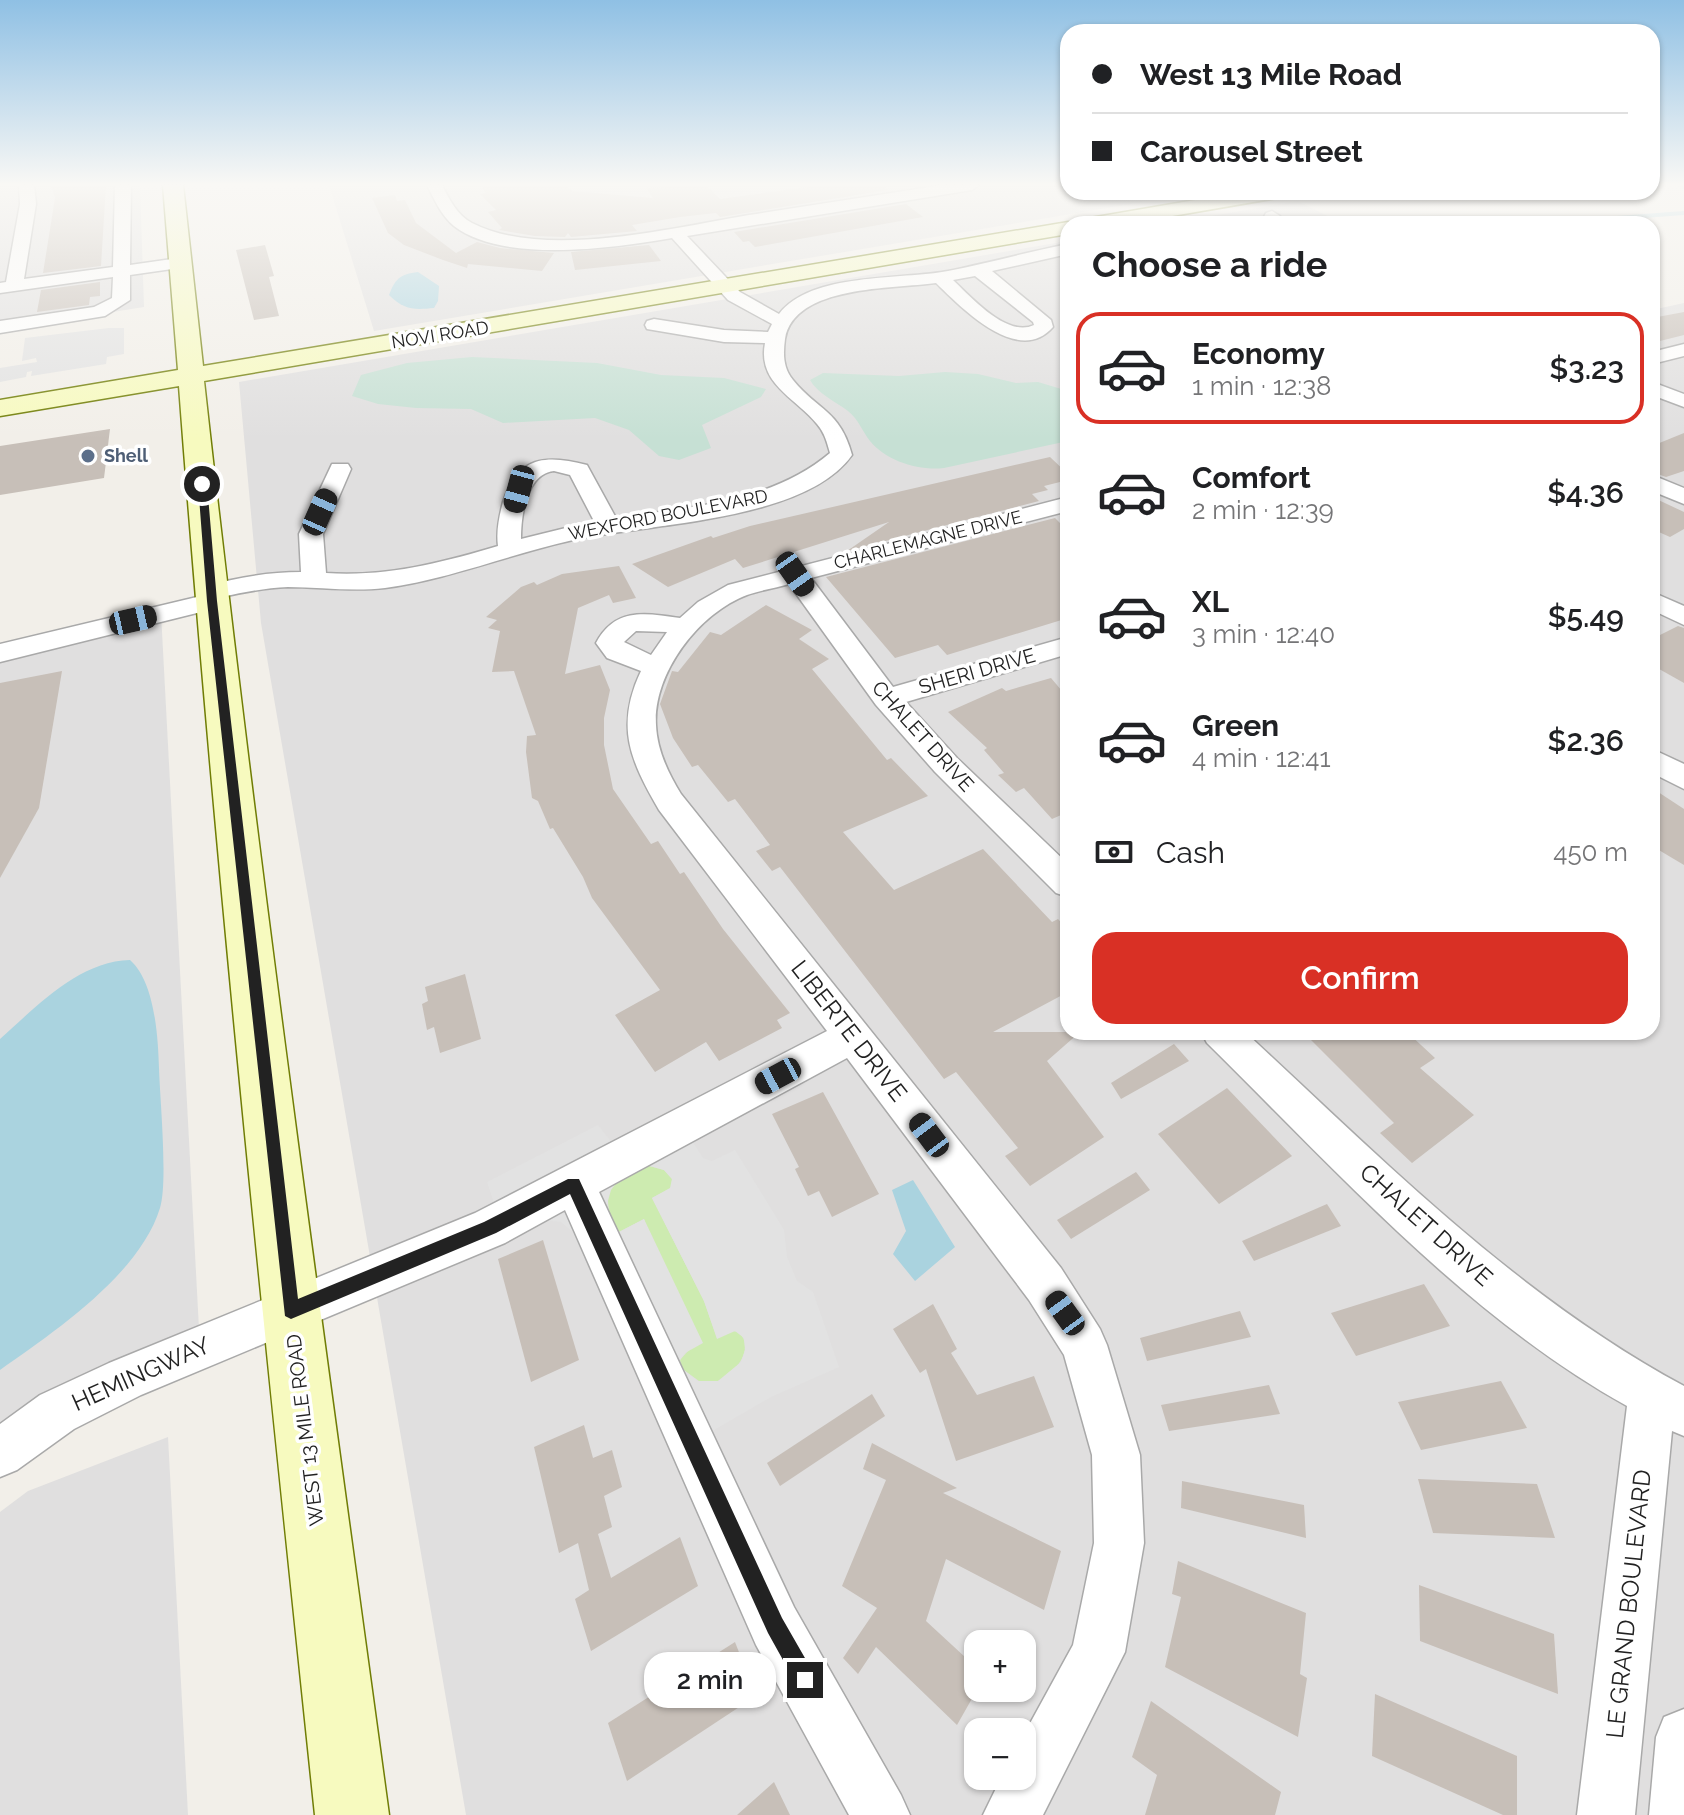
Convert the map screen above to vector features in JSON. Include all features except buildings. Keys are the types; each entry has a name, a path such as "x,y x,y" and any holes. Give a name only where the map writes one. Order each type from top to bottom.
{"street":[{"path":"7,287 132,270"},
{"name":"WEST 13 MILE ROAD","path":"180,270 212,602 291,1310 352,1815"},
{"path":"708,270 723,287 753,311 784,323"},
{"path":"738,270 784,323"},
{"name":"NOVI ROAD","path":"0,408 828,270"},
{"path":"654,325 724,336 784,323 836,290 940,278 980,270 1042,320 1041,331 1026,334 998,328 940,278"},
{"path":"0,327 110,308 121,300 123,271"},
{"name":"WEXFORD BOULEVARD","path":"0,653 212,602 279,598 314,582 377,582 416,576 609,526 696,512 781,493 821,476 841,455 839,438 816,408 801,401 783,382 773,356 784,323"},
{"path":"1660,356 1684,350"},
{"path":"1660,391 1684,401"},
{"path":"511,549 508,539 519,489 527,473 535,469 555,465 579,470 609,526"},
{"path":"314,582 311,534 340,469"},
{"path":"1660,486 1684,497"},
{"name":"CHARLEMAGNE DRIVE","path":"670,648 710,605 737,590 1060,506"},
{"name":"CHALET DRIVE","path":"795,574 886,698 946,765 1060,876"},
{"path":"1660,604 1684,617"},
{"name":"SHERI DRIVE","path":"886,698 1060,647"},
{"name":"LIBERTE DRIVE","path":"670,648 645,689 640,713 640,734 655,778 1065,1313 1084,1345 1116,1455 1119,1543 1098,1652 1012,1815"},
{"path":"1660,764 1684,778"},
{"name":"HEMINGWAY","path":"0,1453 57,1412 125,1379 490,1228 853,1036"},
{"name":"CHALET DRIVE","path":"1228,1040 1417,1220 1523,1310 1668,1403"},
{"path":"574,1184 775,1626 881,1815"},
{"name":"LE GRAND BOULEVARD","path":"1606,1815 1668,1403"},
{"path":"1678,1815 1684,1737"}],"shaded area":[{"path":"0,270 143,270 144,307 0,330"},
{"path":"355,270 739,270 374,331"},
{"path":"899,270 1060,270 1060,1040 1660,1040 1660,308 1684,303 1684,1815 466,1815 261,623 239,382"},
{"path":"124,328 124,354 107,357 106,364 31,376 32,371 27,372 26,377 0,382 0,368 37,362 36,358 22,361 25,338"},
{"path":"161,613 200,1348 0,1452 0,657"},
{"path":"674,1113 703,1158 712,1161 735,1150 784,1230 787,1257 797,1281 813,1292 839,1367 771,1397 673,1454 573,1232 561,1222 545,1220 505,1236 487,1182 598,1125 612,1143","holes":["646,1165 664,1170 672,1179 670,1188 652,1198 704,1301 717,1339 735,1331 744,1338 745,1350 741,1362 718,1381 698,1381 681,1368 680,1360 685,1353 703,1343 644,1219 617,1233 606,1208 611,1190 623,1174"]},
{"path":"168,1437 188,1815 0,1815 0,1512 28,1491"}],"green space":[{"path":"472,357 597,363 661,375 724,378 766,389 761,397 702,425 711,448 679,460 659,456 629,430 595,418 503,423 471,409 378,404 352,396 361,375 407,363"},
{"path":"945,372 978,374 1016,383 1038,382 1060,389 1060,443 944,468 914,466 894,459 877,448 852,414 822,393 810,380 823,373 899,376"},
{"path":"646,1165 664,1170 672,1179 671,1188 652,1198 704,1301 717,1338 732,1331 739,1332 743,1339 745,1346 741,1360 718,1381 699,1381 681,1368 680,1360 688,1351 644,1219 617,1233 612,1219 608,1198 610,1190 622,1176"}],"water":[{"path":"418,272 439,286 434,308 410,308 389,295 399,278"},
{"path":"130,960 145,982 156,1026 163,1161 160,1208 150,1232 115,1278 93,1300 0,1370 0,1039 44,1000 76,977 111,962"},
{"path":"913,1180 955,1247 915,1281 893,1254 906,1231 892,1190"}],"place":[{"name":"Shell","path":"88,456"}],"route":[{"path":"202,484 212,601 291,1310 490,1228 574,1184 775,1626 805,1680"}]}
